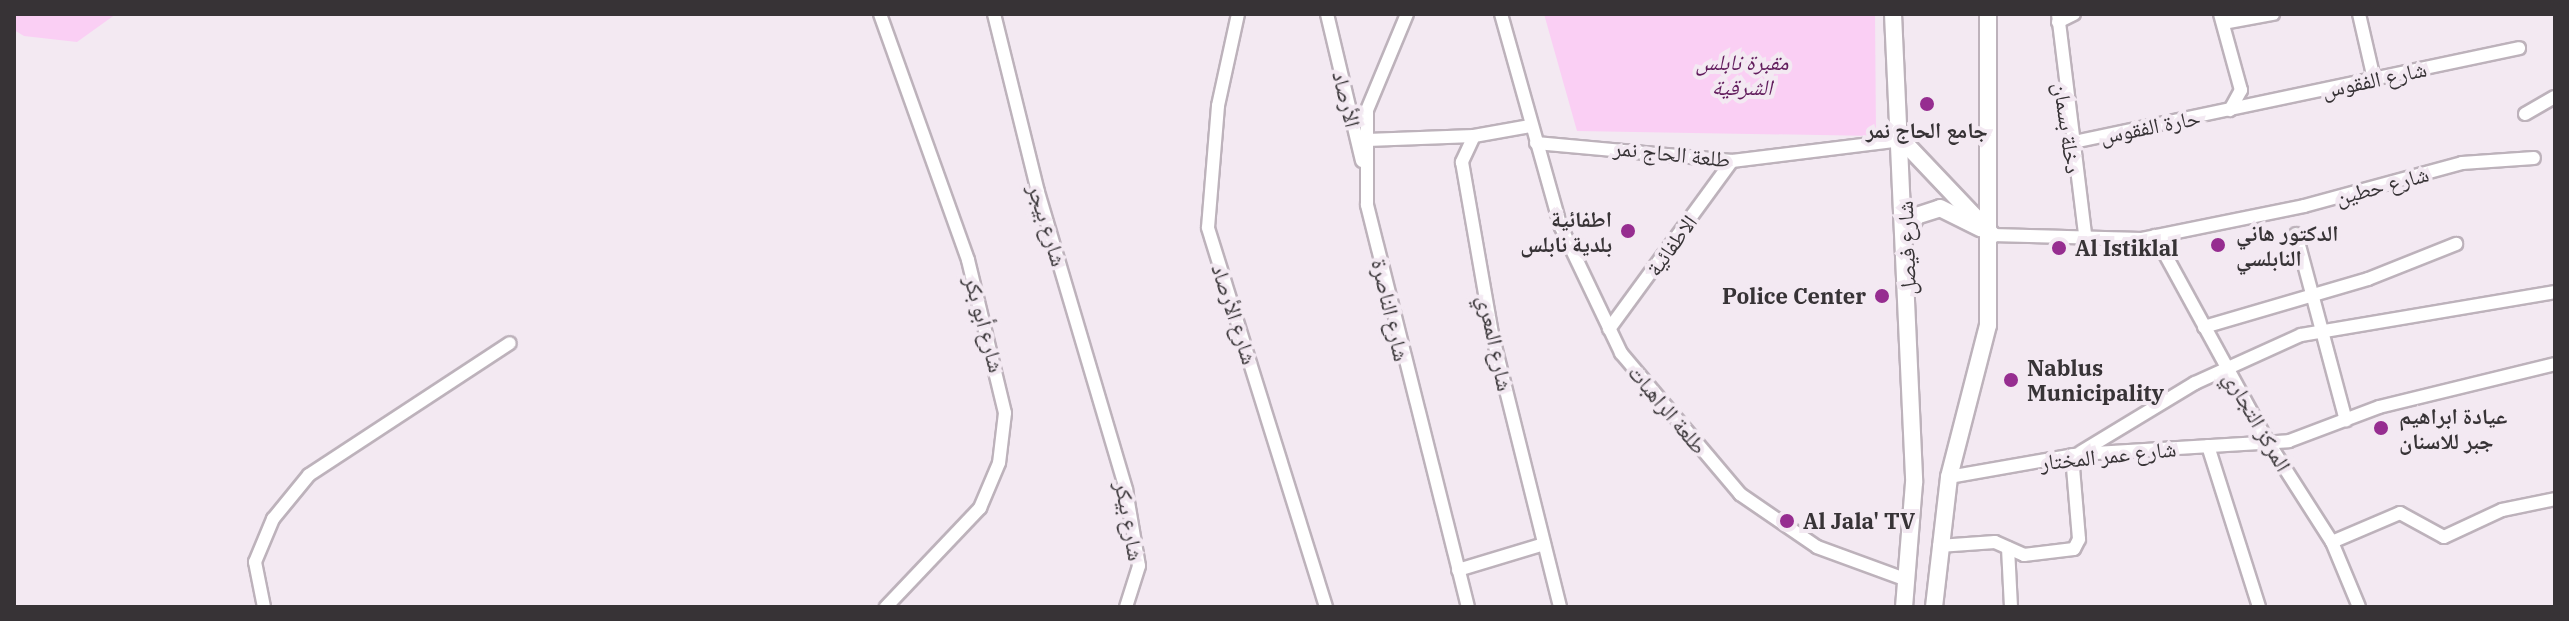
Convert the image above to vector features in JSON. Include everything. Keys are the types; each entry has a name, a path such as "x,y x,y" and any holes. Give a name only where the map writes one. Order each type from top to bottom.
{"main road":[{"name":"شارع فيصل","path":"1893,14 1902,140 1914,483 1904,607"},
{"path":"1934,607 1949,477 1988,325 1992,235 1988,14"},
{"path":"1902,140 1992,235"},
{"path":"1906,238 1916,216 1940,208 1992,235"}],"street":[{"name":"شارع أبو بكر","path":"880,14 968,260 1005,413 999,463 980,508 886,607"},
{"name":"شارع بيجر","path":"994,14 1038,192 1111,434"},
{"name":"شارع الأرصاد","path":"1238,14 1218,106 1208,228 1326,607"},
{"name":"الأرصاد","path":"1327,14 1367,183"},
{"name":"شارع الناصرة","path":"1407,14 1367,110 1367,183 1394,329 1468,607"},
{"name":"طلعة الراهبات","path":"1501,14 1530,126 1561,227 1621,353 1740,494 1817,547 1907,580"},
{"path":"2058,18 2074,14"},
{"path":"2230,110 2241,90 2221,19 2273,14"},
{"path":"2359,14 2374,79"},
{"name":"دخلة بسمان","path":"2058,18 2069,143 2086,242"},
{"name":"شارع الفقوس","path":"2230,110 2519,48"},
{"path":"2525,114 2555,97"},
{"name":"حارة الفقوس","path":"2069,143 2230,110"},
{"path":"1367,140 1474,136 1530,126"},
{"name":"شارع المعري","path":"1474,136 1462,162 1492,334 1560,607"},
{"name":"طلعة الحاج نمر","path":"1536,143 1732,161 1902,140"},
{"name":"شارع حطين","path":"1992,235 2086,242 2155,236 2462,163 2534,158"},
{"name":"الاطفائية","path":"1609,329 1732,161"},
{"path":"2296,234 2346,420"},
{"name":"المركز التجاري","path":"2155,236 2268,442 2332,542 2359,607"},
{"path":"2204,327 2313,294 2456,244"},
{"path":"1939,546 1995,542 2024,555 2074,549 2079,539 2075,454 2227,369 2322,330 2555,292"},
{"path":"264,607 255,562 273,519 309,475 510,343"},
{"name":"شارع عمر المختار","path":"1949,477 2075,454 2268,442 2555,364"},
{"name":"شارع بيكر","path":"1111,434 1139,554 1126,607"},
{"path":"2208,446 2259,607"},
{"path":"2332,542 2400,513 2444,537 2502,510 2555,499"},
{"path":"1458,570 1544,544"},
{"path":"2008,548 2011,607"}],"green space":[{"path":"14,14 116,14 77,42 24,36 14,30"},
{"name":"مقبرة نابلس الشرقية","path":"1544,14 1875,14 1876,136 1577,131"}],"place":[{"name":"جامع الحاج نمر","path":"1927,104"},
{"name":"اطفائية بلدية نابلس","path":"1628,231"},
{"name":"الدكتور هاني النابلسي","path":"2218,245"},
{"name":"Al Istiklal","path":"2059,248"},
{"name":"Police Center","path":"1882,296"},
{"name":"Nablus Municipality","path":"2011,380"},
{"name":"عيادة ابراهيم جبر للاسنان","path":"2381,428"},
{"name":"Al Jala' TV","path":"1787,521"}]}
